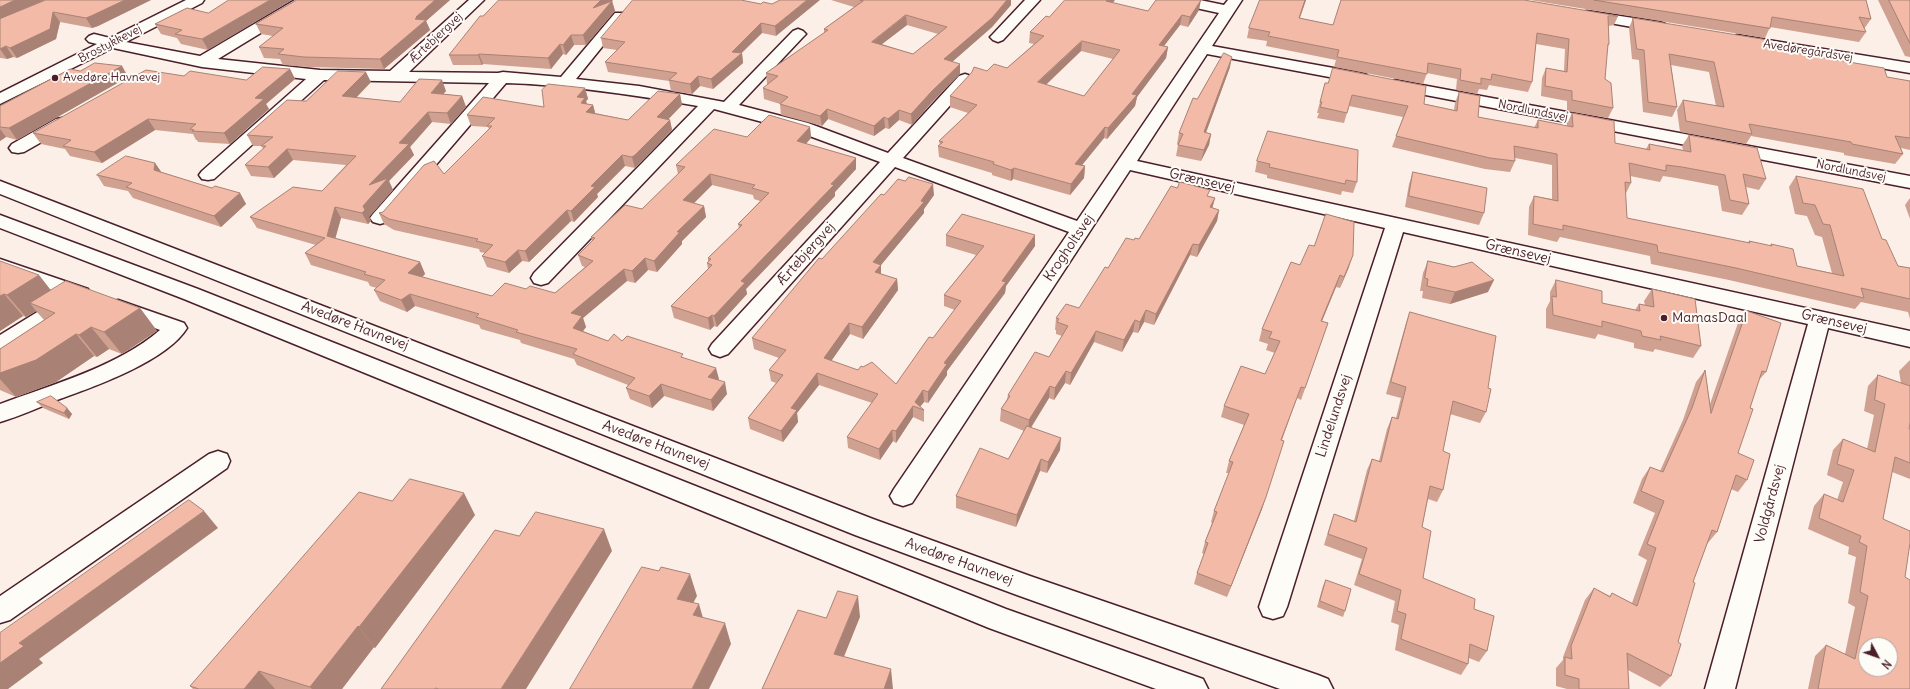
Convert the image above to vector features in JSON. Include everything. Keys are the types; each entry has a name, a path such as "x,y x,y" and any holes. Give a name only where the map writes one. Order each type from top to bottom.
{"street":[{"name":"Brostykkevej","path":"0,84 178,0"},
{"name":"Brostykkevej","path":"0,99 197,0"},
{"path":"202,62 305,0"},
{"name":"Ærtebjergvej","path":"394,76 476,0"},
{"path":"998,37 1033,0"},
{"path":"1178,0 1232,5"},
{"path":"566,81 630,4"},
{"name":"Krogholtsvej","path":"903,496 1232,5"},
{"path":"1574,13 1672,29"},
{"path":"728,107 798,34"},
{"name":"Avedøregårdsvej","path":"1724,38 1910,68"},
{"name":"Ærtebjergvej","path":"94,39 111,44 202,62 320,75 503,77 566,81 710,103 802,127 1082,230"},
{"name":"Nordlundsvej","path":"1203,49 1910,182"},
{"path":"158,69 178,58"},
{"path":"208,175 320,75"},
{"path":"380,218 503,77"},
{"name":"Ærtebjergvej","path":"720,349 965,79"},
{"path":"541,278 710,103"},
{"path":"18,148 73,117"},
{"name":"Grænsevej","path":"1126,164 1910,339"},
{"name":"Avedøre Havnevej","path":"0,187 864,526 1078,605 1318,689"},
{"path":"0,221 198,297 984,613 1193,689"},
{"name":"Lindelundsvej","path":"1273,607 1396,225"},
{"path":"0,265 176,328 156,346 106,373 0,413"},
{"path":"0,345 93,298"},
{"name":"Voldgårdsvej","path":"1720,689 1820,319"},
{"path":"0,611 218,461"}],"building":[{"path":"0,0 15,0 0,7"},
{"path":"46,0 125,0 86,18 53,12 50,29 10,48 6,46 0,49 0,19"},
{"path":"229,0 270,0 202,39 175,34 182,30 155,24 187,8 208,13"},
{"path":"297,0 435,0 415,19 426,20 380,59 304,57 278,54 284,49 259,47 283,28 256,24"},
{"path":"499,0 601,0 593,8 612,1 583,35 571,35 563,45 560,44 548,58 479,54 449,55 480,16 483,16"},
{"path":"633,0 741,0 761,4 763,2 772,4 780,0 807,0 775,26 761,23 732,52 742,53 711,79 698,76 690,84 669,80 677,73 605,62 625,42 601,38"},
{"path":"860,0 1007,0 992,18 944,59 960,64 911,114 899,110 888,119 884,117 874,126 827,109 820,116 780,104 788,97 763,88 778,76 766,73 828,30 824,29 863,1","holes":["906,15 947,27 913,54 872,42"]},
{"path":"1065,0 1107,0 1106,1 1148,11 1156,0 1201,0 1190,17 1182,15 1159,45 1168,47 1132,94 1137,95 1108,128 1105,127 1075,164 1085,166 1071,184 1014,168 1011,170 993,164 994,162 938,146 943,142 939,141 977,105 950,96 972,72 974,67 987,71 994,64 1007,68 1044,36 1030,32 1046,16 1049,17","holes":["1082,41 1120,50 1084,96 1038,82"]},
{"path":"1260,0 1305,0 1299,18 1333,25 1341,0 1524,0 1618,16 1608,16 1609,44 1605,79 1611,83 1613,108 1572,100 1572,91 1545,86 1546,68 1567,72 1569,39 1537,33 1532,82 1492,74 1491,80 1481,78 1481,84 1460,80 1461,69 1428,63 1427,74 1337,57 1339,50 1268,36 1270,32 1249,28"},
{"path":"1594,0 1866,0 1871,19 1859,17 1866,32 1772,17 1770,28"},
{"path":"1889,0 1910,0 1910,43"},
{"path":"1633,18 1768,40 1767,48 1884,68 1887,77 1910,81 1910,138 1895,136 1903,154 1852,144 1851,142 1749,124 1752,134 1686,121 1683,100 1724,107 1714,62 1669,54 1677,107 1648,102 1644,50 1637,49"},
{"path":"1224,53 1232,57 1204,132 1211,134 1204,150 1178,145 1183,134 1179,133 1193,98 1197,99"},
{"path":"95,63 122,66 9,128 0,127 0,106 70,69 80,71"},
{"path":"263,67 290,69 255,98 264,99 224,133 192,131 194,130 190,129 196,124 148,119 94,152 63,146 71,140 33,133 146,70 184,76 190,71 246,80"},
{"path":"1333,68 1426,86 1424,104 1457,111 1459,92 1480,96 1478,117 1538,128 1538,120 1573,127 1572,113 1614,121 1615,143 1650,150 1649,144 1691,152 1689,135 1757,148 1766,179 1743,174 1749,204 1730,200 1725,175 1666,165 1666,171 1629,163 1631,183 1625,182 1627,218 1750,243 1749,241 1793,249 1797,266 1844,276 1830,225 1823,224 1815,205 1803,203 1796,176 1863,189 1882,239 1886,240 1898,266 1910,268 1910,299 1861,288 1864,298 1736,268 1658,252 1657,245 1563,225 1563,230 1533,224 1534,196 1558,201 1557,154 1514,146 1515,161 1490,158 1396,136 1408,106 1352,95 1347,113 1320,107 1325,83 1328,83"},
{"path":"338,71 366,72 342,96 400,102 419,79 442,80 431,93 462,96 447,113 428,112 399,143 409,144 369,185 388,178 363,206 365,210 362,213 335,207 327,236 420,262 408,273 492,296 505,283 526,289 530,286 555,293 593,261 578,255 595,238 591,237 625,205 642,209 685,167 676,165 714,129 747,137 769,115 810,127 797,141 856,158 831,184 834,185 741,281 745,283 714,316 712,315 708,318 671,306 712,265 707,263 711,259 708,258 742,225 738,224 769,193 752,188 755,185 710,174 683,200 704,206 677,232 680,232 654,261 645,258 632,271 624,269 571,313 582,316 573,328 608,341 614,334 622,341 627,336 683,354 681,357 716,368 708,377 725,382 711,400 661,384 649,396 626,388 635,378 573,354 577,349 516,332 518,330 476,317 479,314 410,294 401,300 374,290 385,280 364,274 366,272 305,253 325,238 250,217 293,187 322,191 356,156 287,149 268,167 245,165 266,146 261,146 273,137 247,135 287,100 306,101"},
{"path":"548,84 585,88 577,97 585,98 581,103 593,105 586,112 628,120 658,91 680,94 657,117 670,120 635,155 632,157 622,155 591,186 595,187 571,211 567,210 525,251 518,250 505,262 482,256 493,245 476,241 478,239 389,219 379,213 383,212 424,165 434,161 444,174 492,126 487,126 495,118 467,115 483,97 544,107 542,90"},
{"path":"1268,131 1358,150 1357,182 1346,180 1345,184 1269,167 1270,164 1257,161"},
{"path":"126,156 155,163 154,170 212,188 215,186 240,193 214,216 126,187 132,183 97,175"},
{"path":"1413,172 1487,188 1484,213 1409,196"},
{"path":"909,177 933,184 921,201 924,202 873,262 881,265 875,272 897,279 862,327 849,323 824,358 858,370 861,366 863,367 872,362 896,384 929,337 933,338 961,301 944,295 984,246 946,235 962,214 1035,235 1002,281 1006,282 944,363 947,364 928,392 923,390 915,402 924,410 913,406 896,431 892,430 879,449 847,437 878,394 817,373 791,408 797,410 781,431 748,418 783,375 769,370 786,350 752,338 819,258 822,259 881,194 884,195 898,179 905,181"},
{"path":"1180,182 1210,190 1207,196 1215,198 1210,207 1219,210 1199,245 1193,244 1156,314 1146,310 1140,322 1135,320 1124,340 1096,331 1071,373 1066,371 1055,388 1050,386 1029,420 1001,409 1035,352 1049,357 1068,326 1057,322 1059,319 1056,318 1066,304 1079,308 1105,267 1108,268 1126,238 1134,240 1135,238 1139,239 1171,186 1177,188"},
{"path":"1326,214 1354,222 1353,255 1344,277 1340,275 1321,321 1328,323 1305,388 1301,387 1281,440 1284,441 1266,497 1231,586 1197,573 1208,543 1205,542 1217,512 1214,511 1233,462 1229,461 1249,414 1224,406 1241,366 1265,374 1280,341 1269,338 1272,332 1262,329 1291,262 1300,265 1309,245 1314,246"},
{"path":"0,261 39,275 7,295 4,294 0,296"},
{"path":"1428,261 1454,267 1472,262 1494,280 1455,292 1427,286 1428,279 1425,278"},
{"path":"1556,280 1602,291 1602,303 1640,311 1639,304 1654,307 1652,289 1695,299 1701,346 1660,336 1661,340 1642,336 1641,331 1602,321 1602,327 1553,315 1552,296 1556,297"},
{"path":"66,281 140,308 104,332 91,327 79,335 76,334 36,360 0,373 0,349 55,313 30,303"},
{"path":"1747,311 1781,323 1766,372 1762,371 1750,408 1753,409 1738,453 1754,460 1747,480 1736,475 1717,532 1712,530 1693,582 1695,583 1678,642 1681,644 1671,676 1627,653 1629,689 1579,689 1579,679 1565,675 1565,657 1572,659 1571,646 1594,588 1610,597 1612,593 1637,606 1656,548 1647,544 1664,501 1641,491 1650,467 1663,472 1692,408 1705,370 1711,413"},
{"path":"1410,312 1496,336 1488,388 1491,389 1486,412 1453,401 1443,451 1450,454 1443,490 1430,486 1422,527 1431,531 1423,578 1475,599 1474,609 1494,616 1487,651 1470,644 1468,664 1401,639 1406,614 1397,611 1401,590 1359,574 1367,548 1328,534 1334,514 1356,522 1372,459 1381,462 1392,417 1398,419 1406,387 1391,382"},
{"path":"1878,375 1910,386 1910,463 1895,457 1883,519 1910,531 1910,543 1905,577 1910,580 1910,689 1818,689 1826,645 1855,659 1858,644 1858,677 1898,677 1898,637 1860,637 1868,596 1860,592 1867,546 1859,542 1861,536 1819,518 1824,494 1843,502 1854,470 1837,464 1843,439 1875,452 1885,404 1875,400"},
{"path":"51,396 67,408 64,413 37,402"},
{"path":"1027,426 1061,438 1048,462 1041,459 1017,515 956,496 980,448 1008,459"},
{"path":"410,479 464,493 310,687 259,671 244,689 199,689 190,686 359,492 392,501"},
{"path":"189,500 204,511 19,643 24,646 0,663 0,633"},
{"path":"536,512 604,529 501,689 381,689 495,530 519,536"},
{"path":"642,567 659,571 661,567 690,574 677,599 699,604 693,615 725,623 692,689 570,689"},
{"path":"1326,580 1351,589 1345,611 1320,601"},
{"path":"838,591 858,596 834,654 891,669 884,689 762,689 798,610 826,618"}],"place":[{"name":"Avedøre Havnevej","path":"55,78"},
{"name":"MamasDaal","path":"1664,318"}]}
